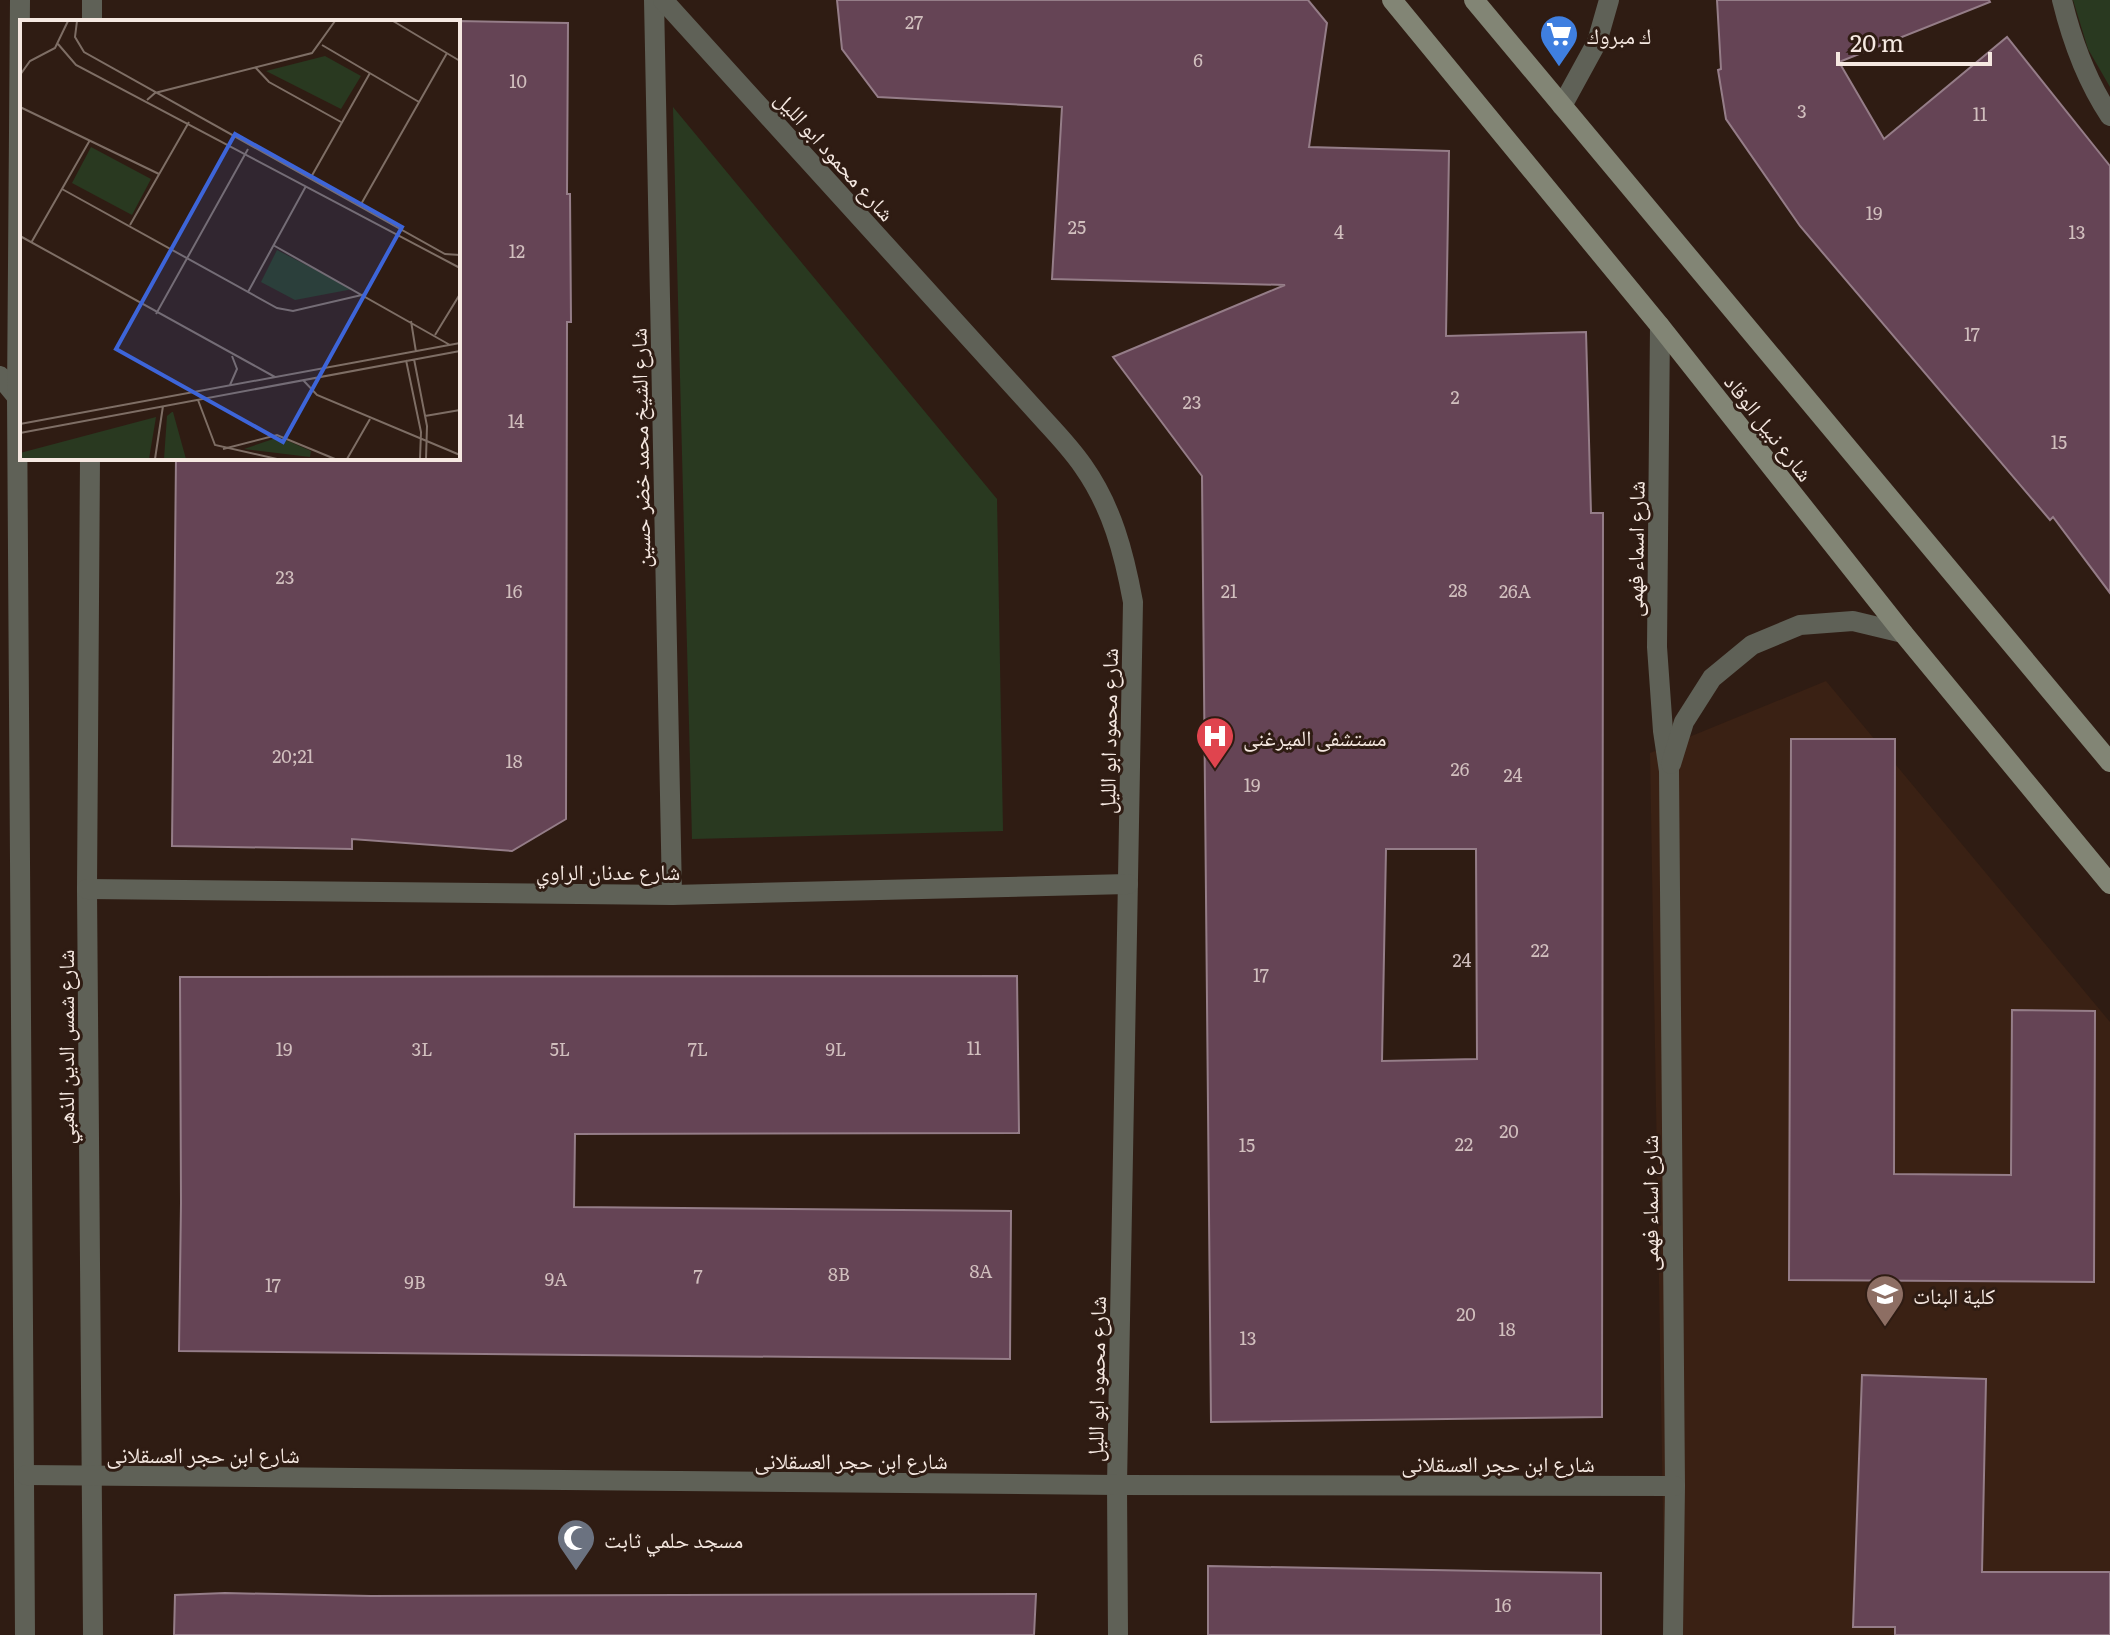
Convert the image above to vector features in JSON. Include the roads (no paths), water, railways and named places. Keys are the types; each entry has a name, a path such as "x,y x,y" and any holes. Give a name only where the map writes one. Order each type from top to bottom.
{"street":[{"name":"شارع شمس الدين الذهبي","path":"20,0 8,397 22,889 25,1635"},
{"name":"شارع الشيخ محمد خضر حسين","path":"654,0 672,895"},
{"name":"شارع محمود ابو الليل","path":"663,0 1083,466 1108,509 1124,553 1133,602 1117,1485 1118,1635"},
{"name":"شارع نبيل الوقاد","path":"1392,0 1660,326 1903,633 2110,884"},
{"name":"شارع نبيل الوقاد","path":"1474,0 2110,762"},
{"path":"1562,106 1597,42 1609,0"},
{"path":"2062,0 2085,71 2110,116"},
{"name":"شارع اسماء فهمى","path":"1660,326 1657,647 1669,771 1675,1486 1673,1635"},
{"path":"0,376 8,397"},
{"name":"شارع شمس الدين الذهبي","path":"90,460 87,889 93,1635"},
{"name":"شارع اسماء فهمى","path":"1669,771 1684,722 1712,678 1752,645 1800,625 1853,621 1903,633"},
{"name":"شارع عدنان الراوي","path":"87,889 672,895 1128,884"},
{"path":"0,889 22,889"},
{"name":"شارع ابن حجر العسقلانى","path":"26,1475 1117,1485 1675,1486"}],"place":[{"name":"ك مبروك","path":"1559,68"},
{"name":"مستشفى الميرغنى","path":"1215,770"},
{"name":"كلية البنات","path":"1885,1328"},
{"name":"مسجد حلمي ثابت","path":"576,1572"}]}
